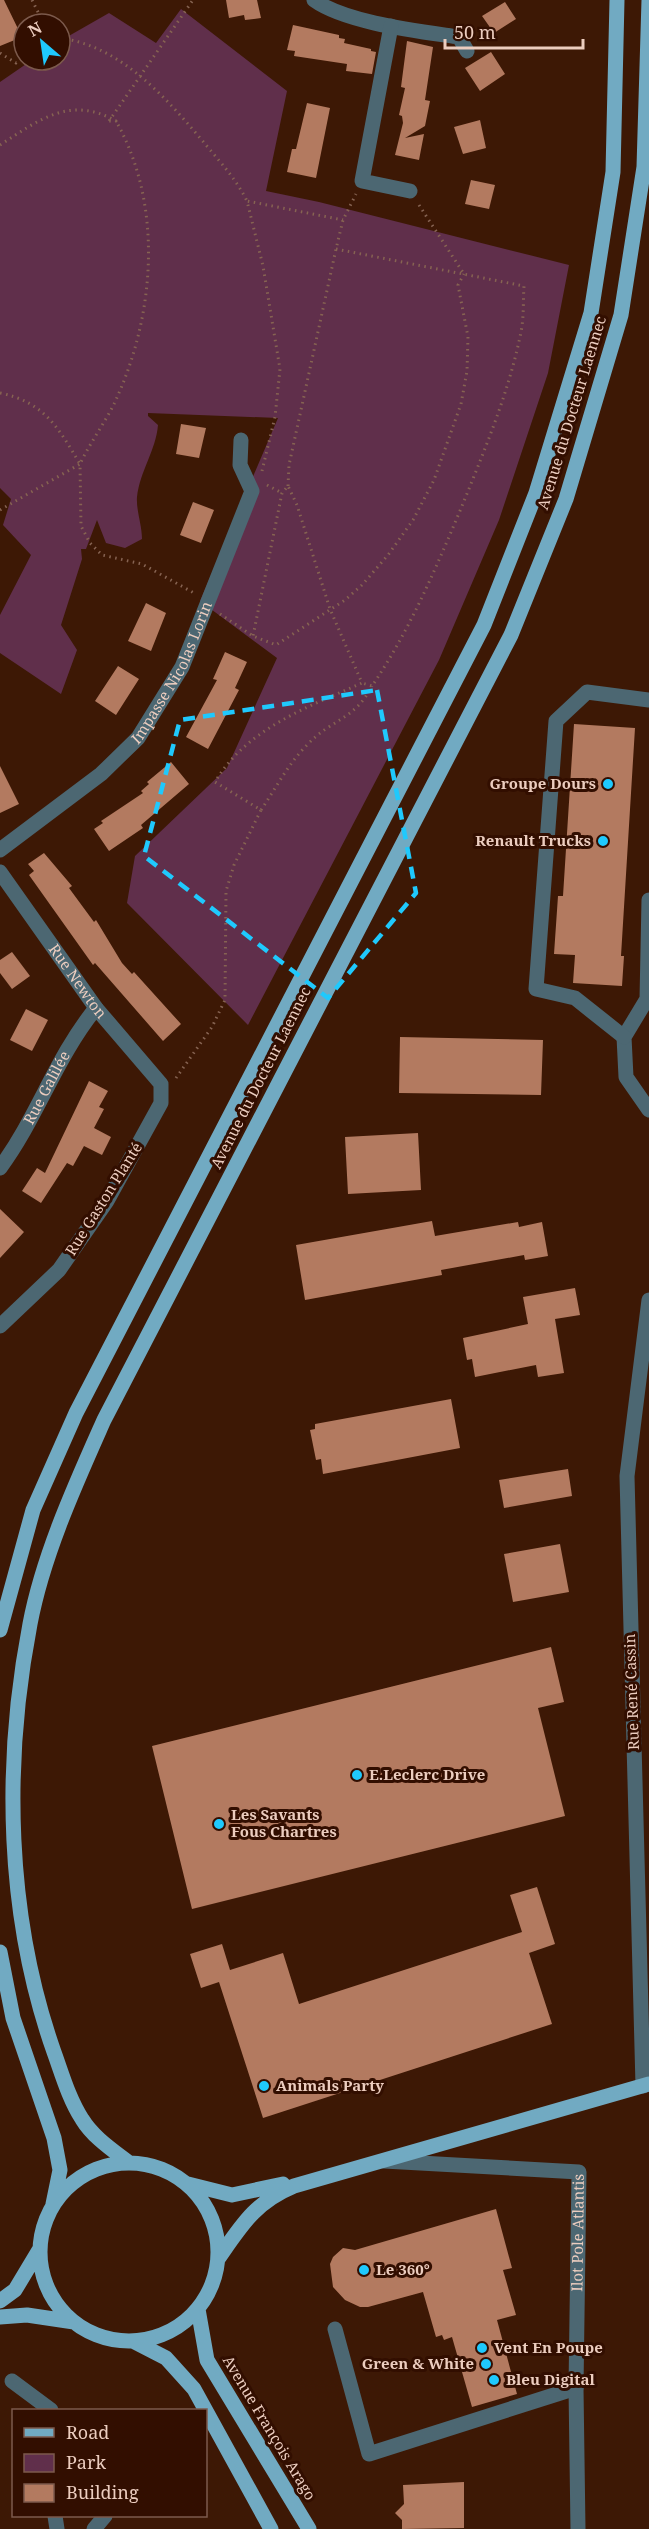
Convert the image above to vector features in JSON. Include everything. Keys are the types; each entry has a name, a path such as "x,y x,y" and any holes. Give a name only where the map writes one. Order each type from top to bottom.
{"main road":[{"name":"Avenue du Docteur Laennec","path":"0,1630 33,1510 76,1413 484,625 536,493 591,313 614,172 617,0"},
{"name":"Avenue du Docteur Laennec","path":"128,2162 101,2141 82,2119 68,2092 39,2008 17,1887 13,1742 30,1622 62,1515 104,1420 511,635 566,499 621,315 644,167 649,0"},
{"path":"0,1952 13,2018 54,2138 60,2170 52,2205 43,2227 39,2250 41,2271 48,2290 59,2308 74,2322 92,2333 112,2340 133,2341 158,2336 180,2325 198,2309 212,2286 218,2259 213,2223 206,2206 188,2184 170,2172 149,2164 128,2162 98,2168 72,2183 52,2205"},
{"path":"188,2184 232,2195 322,2176 646,2085"},
{"path":"218,2259 243,2223 271,2196 322,2176"},
{"path":"0,2301 15,2290 39,2250"},
{"name":"Avenue François Arago","path":"198,2309 207,2360 309,2529"},
{"path":"0,2317 27,2315 74,2322"},
{"path":"133,2341 166,2358 194,2389 205,2409"},
{"path":"207,2413 271,2529"}],"street":[{"path":"314,0 324,7 391,26 459,38 467,51"},
{"path":"391,26 362,181 410,190"},
{"name":"Impasse Nicolas Lorin","path":"0,850 92,781 138,738 182,667 252,491 240,465 241,440"},
{"path":"624,1037 574,998 536,989 556,721 587,692 649,700"},
{"name":"Rue Newton","path":"0,872 96,1008 161,1084"},
{"path":"649,900 647,999 624,1037 626,1077 649,1110"},
{"name":"Rue Galilée","path":"0,1168 17,1145 78,1030 96,1008"},
{"name":"Rue Gaston Planté","path":"0,1326 59,1270 106,1202 151,1123 160,1103 161,1084"},
{"name":"Rue René Cassin","path":"646,2085 627,1476 649,1300"},
{"name":"Ilot Pole Atlantis","path":"378,2160 579,2172 576,2388 578,2529"},
{"path":"335,2330 369,2454 576,2388"},
{"path":"12,2381 50,2409"},
{"path":"94,2529 104,2517"}],"path":[{"path":"116,121 109,121 193,0"},
{"path":"72,39 80,40 142,76 183,118 238,183 247,201 263,266 280,369 275,417 262,471 266,485 282,493"},
{"path":"0,145 51,114 89,110 116,121 130,148 139,173 146,212 148,276 138,333 125,374 113,404 80,464 81,526"},
{"path":"362,181 343,220 289,465 288,486 297,505 330,609 362,683"},
{"path":"410,190 464,274"},
{"path":"247,201 343,220"},
{"path":"161,1084 174,1082 212,1027 225,1000 226,891 234,865 261,810 303,749 330,724 353,713 365,699 397,650 439,563 484,451 522,330 524,286 336,249"},
{"path":"330,609 362,585 388,555 412,520 434,480 461,404 467,370 468,337 458,285 464,274"},
{"path":"0,393 26,399 51,419 80,464"},
{"path":"0,510 80,464"},
{"path":"253,636 282,493 288,486"},
{"path":"261,810 215,782 225,766 252,739 281,720 362,683 372,686"}],"highlighted area":[{"path":"377,690 416,893 328,998 144,856 180,720"}],"green space":[{"path":"181,9 287,91 266,191 319,202 569,265 548,373 499,520 439,660 248,1025 127,903 135,856 227,768 277,658 200,601 278,418 148,413 148,416 158,425 137,497 142,539 125,548 106,543 97,520 86,549 81,549 82,559 61,625 77,650 61,694 0,653 0,615 31,555 3,525 11,499 0,488 0,82 15,72 72,72 72,34 109,13 156,43"}],"building":[{"path":"0,0 4,0 12,16 12,41 0,46"},
{"path":"226,0 257,0 261,18 245,20 244,15 229,18"},
{"path":"505,2 516,19 494,33 482,16"},
{"path":"293,25 339,35 339,38 345,39 344,43 376,52 372,74 346,71 347,64 294,56 295,51 287,50"},
{"path":"407,41 433,47 425,100 430,101 425,126 405,138 424,134 419,160 395,155 403,123 402,116 399,115 405,88 401,87"},
{"path":"491,52 505,74 480,91 465,68"},
{"path":"307,103 330,108 316,178 287,172 292,149 296,149"},
{"path":"480,120 486,148 463,154 454,127"},
{"path":"471,180 495,185 489,209 465,204"},
{"path":"181,424 206,428 199,458 176,454"},
{"path":"193,502 214,510 201,543 180,535"},
{"path":"146,603 166,613 151,651 128,641"},
{"path":"225,652 247,662 235,688 239,690 208,749 186,737 217,680 213,679"},
{"path":"118,666 139,679 116,715 95,701"},
{"path":"574,724 635,728 621,956 624,956 622,986 573,983 575,955 554,954 558,896 563,896"},
{"path":"171,762 189,784 141,825 143,828 109,851 94,829 103,823 101,821 143,793 141,791 149,784 147,782"},
{"path":"0,766 19,804 0,813"},
{"path":"44,853 72,886 69,888 94,922 96,920 122,963 132,974 134,972 181,1024 163,1041 95,963 93,965 29,875 34,871 28,864"},
{"path":"12,952 30,976 12,989 0,973 0,960"},
{"path":"26,1009 48,1020 32,1051 10,1040"},
{"path":"400,1037 543,1040 541,1095 399,1093"},
{"path":"89,1081 108,1091 99,1107 104,1109 94,1128 111,1137 102,1155 84,1146 73,1166 67,1163 41,1203 22,1191 37,1168 45,1173"},
{"path":"418,1133 421,1190 348,1194 345,1137"},
{"path":"0,1209 24,1232 0,1258"},
{"path":"432,1221 435,1236 518,1222 519,1227 542,1222 548,1256 525,1260 524,1255 441,1270 442,1275 305,1300 296,1245"},
{"path":"575,1288 580,1315 555,1319 564,1373 538,1377 536,1365 475,1377 472,1359 467,1360 463,1338 528,1324 523,1297"},
{"path":"451,1399 460,1448 323,1474 321,1459 316,1460 310,1430 315,1429 315,1424"},
{"path":"568,1469 572,1496 504,1508 499,1480"},
{"path":"560,1544 569,1592 513,1602 504,1554"},
{"name":"E.Leclerc Drive","path":"551,1647 564,1702 538,1708 565,1816 192,1909 152,1746"},
{"path":"537,1887 555,1944 529,1953 552,2024 263,2118 219,1982 201,1988 190,1954 222,1944 230,1970 283,1953 299,2004 522,1932 510,1895"},
{"path":"496,2209 512,2268 503,2270 516,2315 497,2320 517,2394 472,2407 452,2337 444,2340 442,2335 436,2337 423,2292 368,2307 360,2307 345,2300 333,2287 330,2264 333,2257 343,2248 355,2250"},
{"path":"464,2482 464,2528 402,2529 402,2520 395,2513 404,2504 403,2485"}],"place":[{"name":"Groupe Dours","path":"608,784"},
{"name":"Renault Trucks","path":"603,841"},
{"name":"E.Leclerc Drive","path":"357,1775"},
{"name":"Les Savants Fous Chartres","path":"219,1824"},
{"name":"Animals Party","path":"264,2086"},
{"name":"Le 360°","path":"364,2270"},
{"name":"Vent En Poupe","path":"482,2348"},
{"name":"Green & White","path":"486,2364"},
{"name":"Bleu Digital","path":"494,2380"}]}
